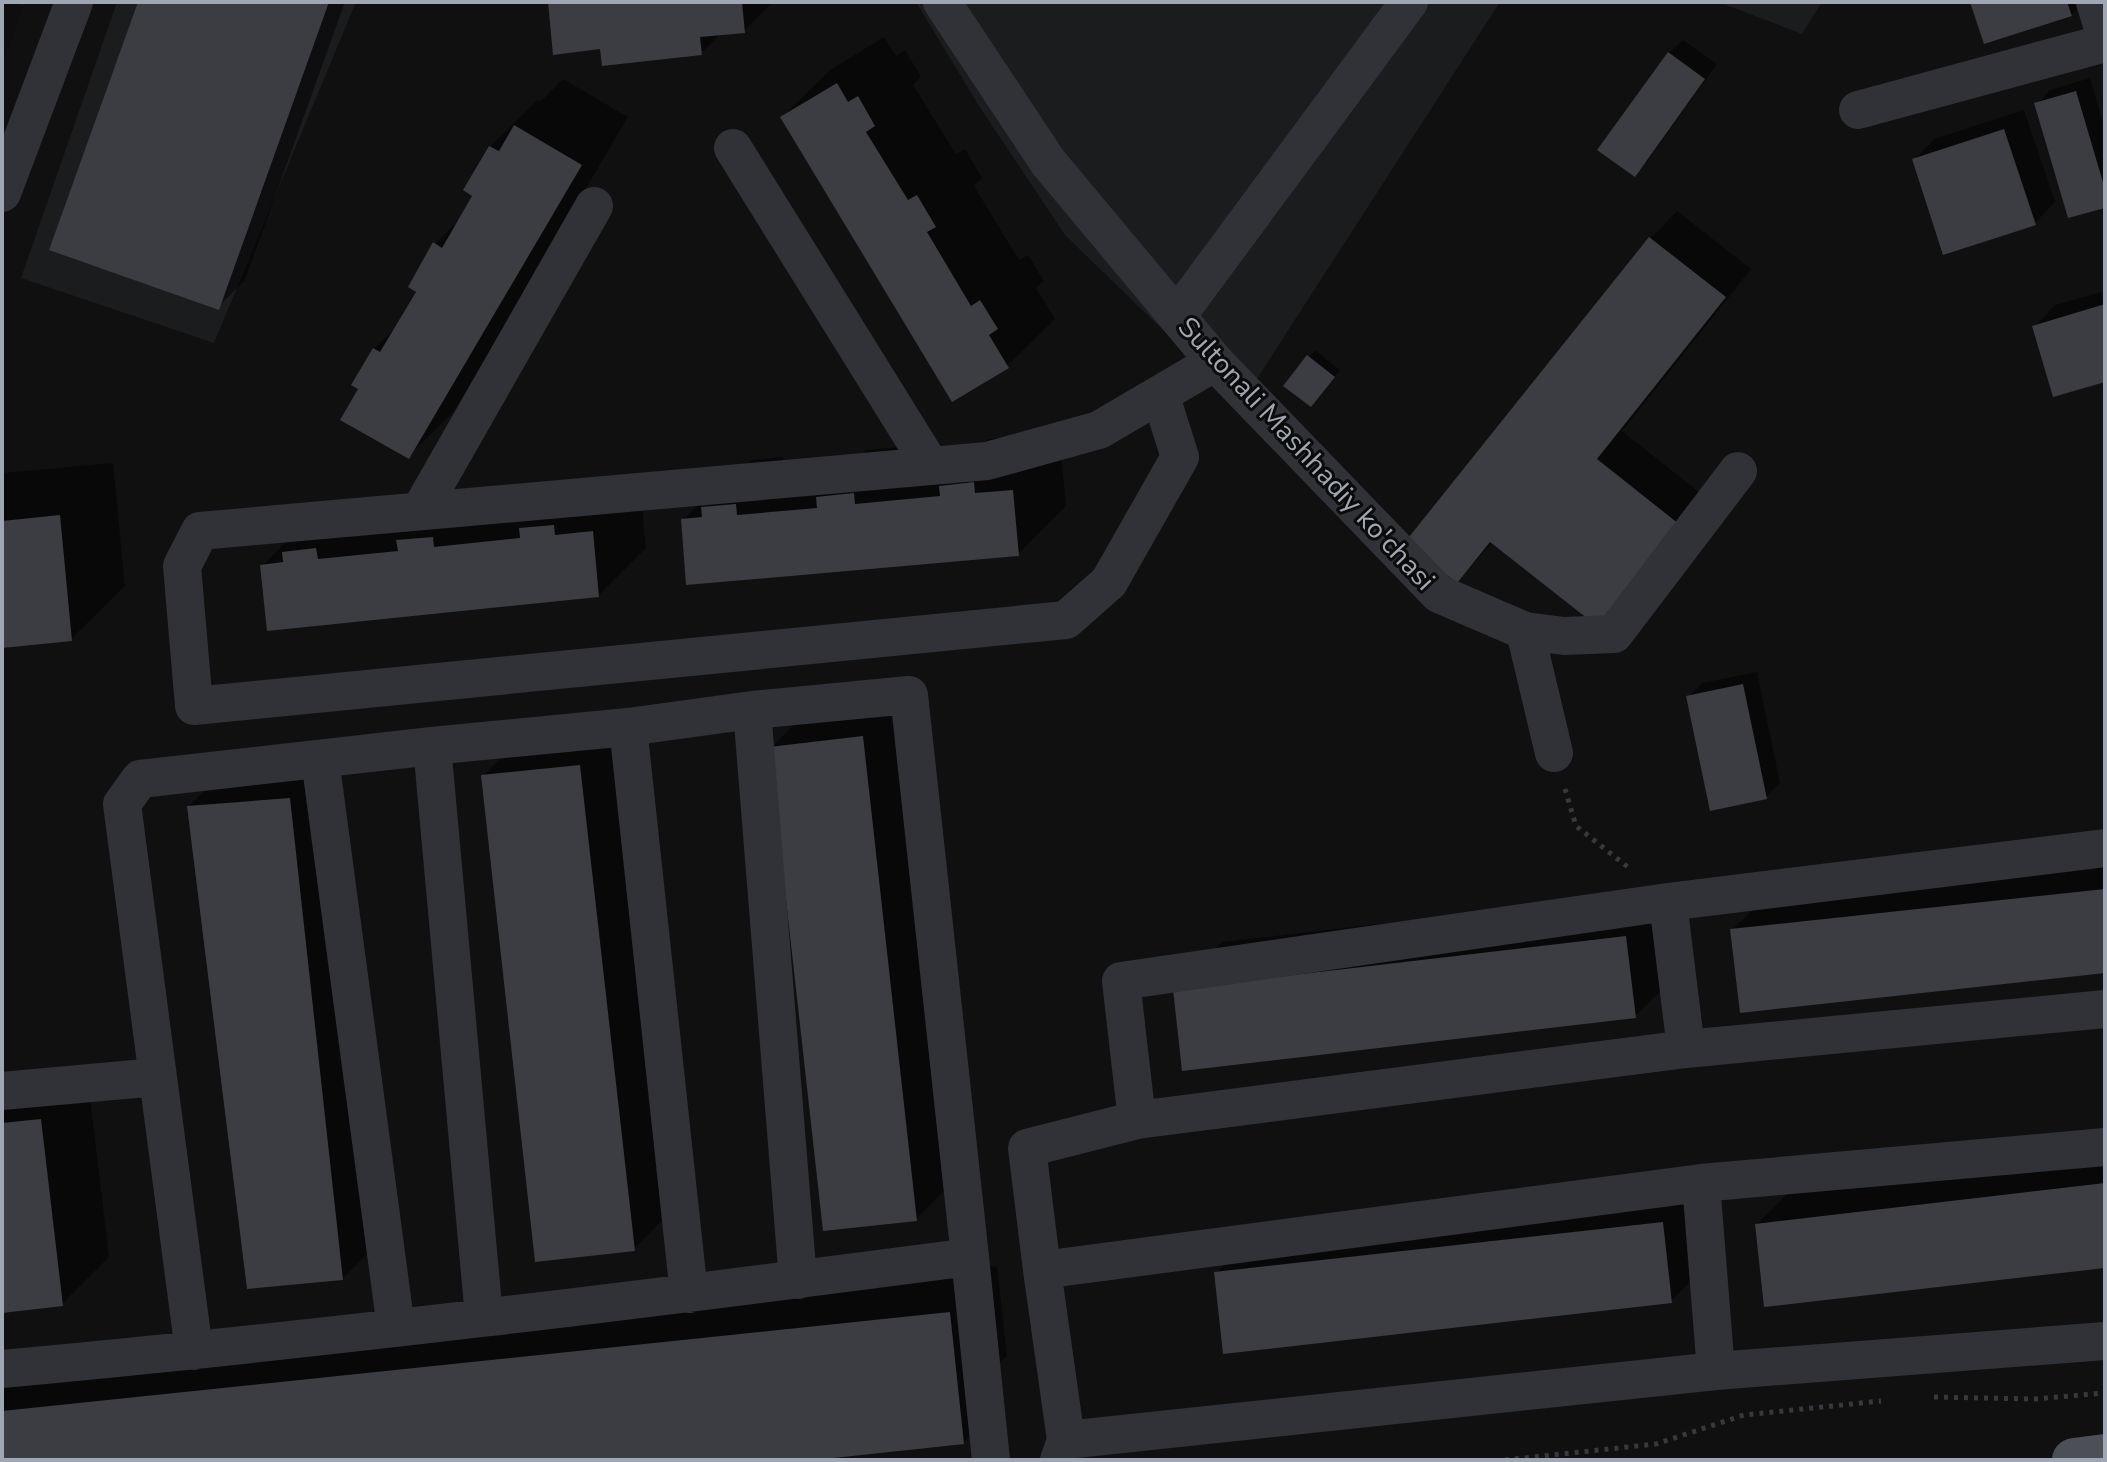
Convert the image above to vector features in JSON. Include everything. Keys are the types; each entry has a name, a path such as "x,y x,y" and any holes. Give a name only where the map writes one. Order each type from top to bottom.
{"main road":[{"path":"2074,1460 2105,1456"}],"street":[{"path":"2,193 74,2"},
{"name":"Sultonali Mashhadiy ko'chasi","path":"942,2 1048,162 1215,362 1439,594 1525,631 1564,636 1614,634 1738,471"},
{"path":"1177,316 1409,2"},
{"path":"2095,2 2105,34"},
{"path":"1858,110 2105,43"},
{"path":"733,148 930,465"},
{"path":"420,511 594,206"},
{"path":"1160,394 1180,457 1109,582 1066,620 194,706 182,566 200,531 987,461 1099,430 1160,394 1215,362"},
{"path":"1525,631 1554,753"},
{"path":"194,1351 122,804 140,779 909,695 991,1460"},
{"path":"752,710 798,1280"},
{"path":"628,727 689,1294"},
{"path":"432,746 484,1317"},
{"path":"320,759 396,1328"},
{"path":"1137,1120 1121,981 1659,904 2105,848"},
{"path":"1659,904 1686,1049"},
{"path":"2105,1009 1686,1049 1137,1120 1027,1148 1063,1450 1716,1371 2105,1341"},
{"path":"2,1091 157,1077"},
{"path":"1042,1270 1701,1183 2105,1147"},
{"path":"1701,1183 1716,1371"},
{"path":"2,1369 396,1328 970,1257"}],"path":[{"path":"1554,753 1576,826 1645,880 1659,904"},
{"path":"1925,1396 2034,1399 2105,1393"},
{"path":"1505,1460 1656,1444 1744,1415 1895,1399"}],"shaded area":[{"path":"2,2 25,2 2,62"},
{"path":"117,2 356,2 214,343 21,278"},
{"path":"916,2 1500,2 1240,405 1065,235 979,106"},
{"path":"1718,2 1822,2 1802,34"}],"building":[{"path":"138,2 329,2 219,310 49,250"},
{"path":"548,2 742,2 745,33 700,37 702,55 602,66 600,49 553,55"},
{"path":"1970,2 2067,2 2072,16 1984,44"},
{"path":"1668,52 1705,79 1635,177 1597,150"},
{"path":"837,83 848,102 858,96 875,126 866,132 908,200 917,195 936,227 927,232 971,306 980,300 998,329 989,335 1009,368 952,402 780,117"},
{"path":"2076,91 2105,189 2105,208 2068,218 2034,103"},
{"path":"514,125 582,165 409,459 340,420 358,389 351,385 373,348 380,352 416,292 408,287 433,242 442,248 472,196 463,190 489,146 499,151"},
{"path":"2004,129 2036,225 1943,255 1912,159"},
{"path":"1649,237 1726,297 1597,459 1684,528 1602,630 1490,542 1457,583 1405,542"},
{"path":"2105,304 2105,382 2053,397 2032,326"},
{"path":"1307,355 1335,377 1311,407 1283,386"},
{"path":"974,482 975,493 1013,490 1019,556 686,585 681,519 702,517 701,507 736,504 737,515 817,508 816,497 854,493 855,504 940,496 939,486"},
{"path":"60,515 72,641 2,648 2,521"},
{"path":"554,525 555,535 593,531 599,597 267,631 260,565 283,562 282,552 316,548 318,559 398,551 396,540 433,537 434,547 520,538 519,528"},
{"path":"1743,684 1767,799 1710,811 1686,696"},
{"path":"863,736 917,1221 823,1231 769,747"},
{"path":"580,765 635,1251 535,1262 481,775"},
{"path":"290,798 343,1280 247,1289 187,806"},
{"path":"2105,889 2105,973 1740,1013 1730,929"},
{"path":"1626,936 1636,1018 1182,1071 1173,989"},
{"path":"41,1119 63,1306 2,1313 2,1123"},
{"path":"2105,1183 2105,1268 1764,1307 1755,1224"},
{"path":"1663,1222 1672,1303 1223,1354 1214,1272"},
{"path":"950,1312 964,1444 815,1460 2,1460 2,1411"}]}
